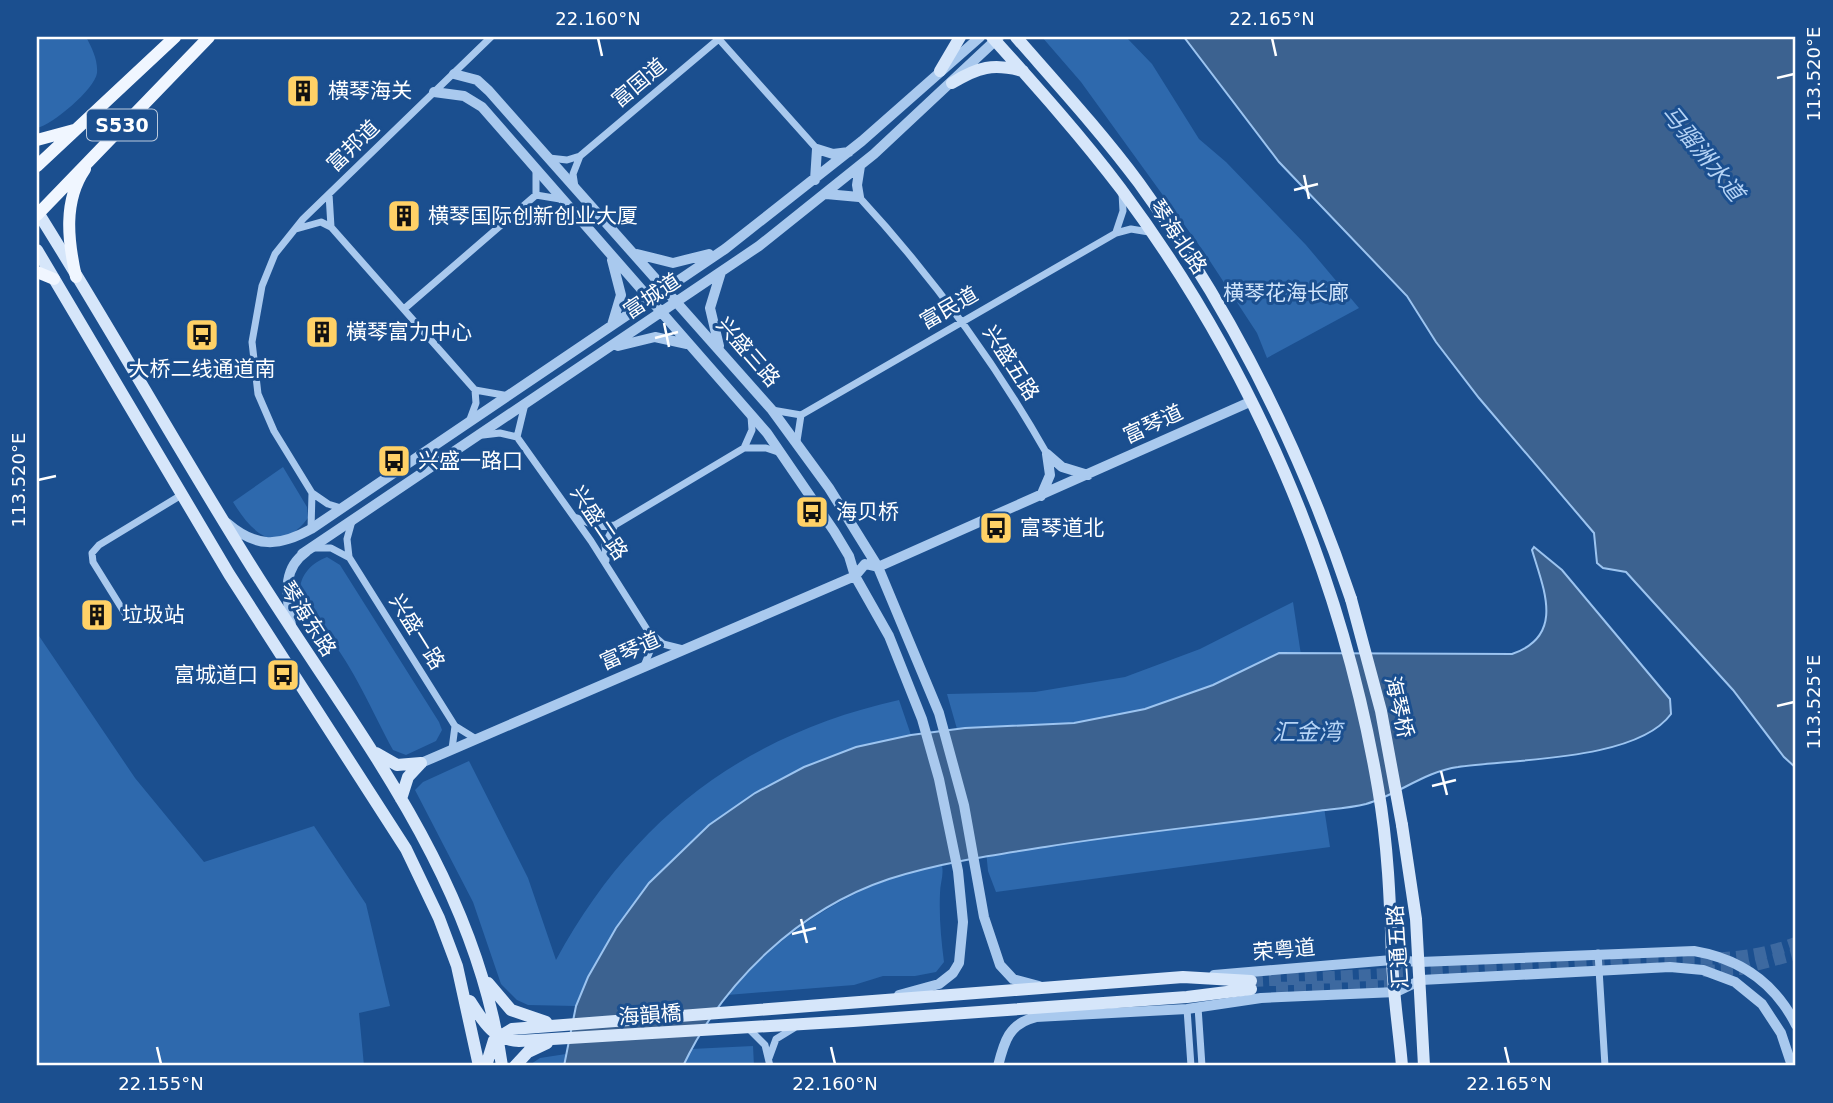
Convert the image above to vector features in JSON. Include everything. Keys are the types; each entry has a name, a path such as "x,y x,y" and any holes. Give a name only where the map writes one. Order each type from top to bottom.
{"main road":[{"name":"S530","path":"37,166 175,37"},
{"name":"S530","path":"37,213 209,37"},
{"path":"940,71 960,37"},
{"name":"琴海北路","path":"1016,37 1124,163 1217,300 1290,441 1351,599"},
{"name":"琴海北路","path":"995,38 1121,188 1201,309 1252,401 1299,506 1334,604"},
{"path":"952,83 986,66 998,65 1023,71"},
{"path":"37,140 78,129"},
{"path":"76,277 69,218 82,173 98,149"},
{"name":"琴海东路","path":"37,213 225,522 401,799 447,881 478,960 502,1066"},
{"name":"琴海东路","path":"37,250 240,592 406,849 434,906 457,966 479,1066"},
{"path":"37,272 54,278"},
{"name":"海琴桥","path":"1351,599 1381,711 1402,825"},
{"name":"海琴桥","path":"1334,604 1364,715 1384,828"},
{"path":"370,749 397,765 421,763"},
{"path":"401,799 408,777 421,763"},
{"name":"汇通五路","path":"1402,825 1413,882 1420,962 1424,1066"},
{"name":"汇通五路","path":"1384,828 1390,876 1392,960 1402,1066"},
{"path":"457,966 465,974 471,974 478,965 478,960"},
{"path":"482,974 498,998 511,1010 523,1017 556,1025"},
{"path":"746,1027 1191,1004 1251,985 1184,977"},
{"name":"荣粤道","path":"745,1012 881,999 1184,977"},
{"path":"464,992 485,1025 497,1036 489,1049 486,1066"},
{"name":"海韻橋","path":"497,1036 512,1029 745,1012"},
{"name":"海韻橋","path":"497,1036 515,1041 557,1040 746,1027"},
{"path":"515,1066 528,1052 557,1040"}],"street":[{"name":"富邦道","path":"330,193 491,37"},
{"name":"富城道","path":"225,522 252,538 272,542 289,541 311,529 725,249 849,152 980,37"},
{"path":"718,38 817,149 833,153 849,152"},
{"name":"富国道","path":"580,156 718,38"},
{"name":"富城道","path":"306,551 662,313 826,194 952,83 995,38"},
{"name":"兴盛三路","path":"454,74 477,80 667,288 797,441 878,567 940,713 976,867 984,917 1000,965 1013,979 1044,987"},
{"name":"兴盛三路","path":"435,92 464,96 482,107 749,410 785,456 834,530 849,556 855,576 876,609 922,719 958,871 963,922 959,963 953,973 939,984 881,999"},
{"path":"815,180 817,149"},
{"path":"549,158 567,160 580,156"},
{"path":"575,187 573,174 580,156"},
{"path":"826,194 859,197 857,184 860,166"},
{"path":"404,309 536,195 536,168"},
{"path":"1116,233 1123,211 1121,188"},
{"path":"330,193 331,227"},
{"path":"330,193 275,254 261,286 252,355 258,394 268,419 312,493 328,504 341,508"},
{"path":"536,195 562,199"},
{"name":"兴盛五路","path":"859,197 962,321 1047,454"},
{"path":"295,230 321,222 331,227 475,390 476,403 469,423"},
{"path":"1116,233 1131,229 1153,233"},
{"name":"富民道","path":"801,415 1116,233"},
{"path":"635,254 673,263 725,249"},
{"path":"610,254 621,295 612,325"},
{"path":"721,272 710,307 721,352"},
{"path":"609,348 655,337 690,345"},
{"path":"475,390 509,396"},
{"name":"富琴道","path":"421,763 855,576 868,580 878,567 1252,401"},
{"path":"478,436 500,433 517,437 525,404"},
{"path":"744,448 752,430 749,410"},
{"path":"772,410 801,415 797,441"},
{"name":"兴盛二路","path":"517,437 576,518 648,631 663,644 683,649"},
{"path":"576,518 598,527 615,525 744,448 766,448 785,456"},
{"path":"1047,454 1062,467 1088,475"},
{"path":"1041,496 1050,475 1047,454"},
{"path":"311,529 312,493"},
{"path":"130,620 93,562 92,553 99,545 183,494"},
{"path":"349,557 347,539 352,521"},
{"path":"607,564 605,543 615,525"},
{"path":"292,629 286,585 289,573 306,551 331,548 349,557"},
{"name":"兴盛一路","path":"349,557 455,726 476,739"},
{"path":"643,666 650,651 648,631"},
{"path":"452,750 455,726"},
{"name":"荣粤道","path":"1184,977 1392,960 1420,962 1682,950 1719,956 1744,966 1766,982 1783,1002 1796,1025"},
{"path":"1598,953 1605,1066"},
{"path":"998,1066 1008,1034 1025,1019 1261,998 1396,992 1421,980 1681,967 1714,973 1735,982 1769,1013 1781,1033 1792,1066"},
{"path":"1191,1004 1191,1066"},
{"path":"1191,1004 1202,1066"},
{"path":"770,1062 771,1048 780,1036 801,1024"},
{"path":"746,1027 761,1040 770,1062"}],"green space":[{"path":"37,37 86,37 94,54 97,73 81,97 37,128"},
{"name":"横琴花海长廊","path":"1042,37 1126,37 1152,64 1199,139 1226,162 1306,245 1359,308 1267,358 1257,333 1204,252 1081,82"},
{"path":"283,467 307,507 308,518 297,530 286,537 276,539 258,532 233,502"},
{"path":"327,557 340,565 439,722 442,730 436,741 406,755 393,750 345,661 306,610 300,593 302,581 311,567"},
{"path":"1293,602 1330,847 996,892 988,871 983,820 947,694 1035,692 1125,677 1200,649"},
{"path":"37,633 135,778 204,862 314,826 366,904 390,1006 359,1013 364,1066 37,1066"},
{"path":"899,700 911,735 854,750 801,770 753,796 708,827 668,864 633,906 602,953 576,1006 528,1005 517,1000 501,984 473,902 415,790 423,782 469,761 528,878 556,960 586,910 620,865 657,825 698,791 742,761 790,736 843,715"},
{"path":"942,865 940,911 944,962 936,972 915,976 883,976 854,985 727,995 773,949 824,911 880,883 910,872"},
{"path":"753,1046 754,1066 683,1066 691,1049"},
{"path":"566,1054 564,1066 528,1066 540,1058"}],"water":[{"name":"马骝洲水道","path":"1184,37 1796,37 1796,768 1784,757 1733,690 1626,572 1603,568 1597,563 1594,533 1479,398 1436,342 1407,296 1279,162"},
{"name":"汇金湾","path":"1534,547 1562,570 1670,699 1671,714 1654,729 1631,741 1572,755 1446,769 1378,800 1360,805 1025,850 908,873 856,892 824,909 767,952 719,1006 683,1066 564,1066 576,1006 588,977 616,928 649,883 709,825 755,793 804,767 856,747 911,735 965,728 1074,723 1145,709 1213,685 1279,653 1512,654 1529,646 1539,636 1545,624 1545,596 1532,550"}],"tunnel":[{"path":"1251,981 1623,960 1710,959 1752,955 1796,943"},
{"path":"1703,971 1741,969 1796,954"},
{"path":"1276,988 1401,984"}],"place":[{"name":"横琴海关","path":"303,91"},
{"name":"横琴国际创新创业大厦","path":"404,216"},
{"name":"橫琴富力中心","path":"322,332"},
{"name":"大桥二线通道南","path":"202,335"},
{"name":"兴盛一路口","path":"394,461"},
{"name":"海贝桥","path":"812,512"},
{"name":"富琴道北","path":"996,528"},
{"name":"垃圾站","path":"97,615"},
{"name":"富城道口","path":"283,675"}]}
